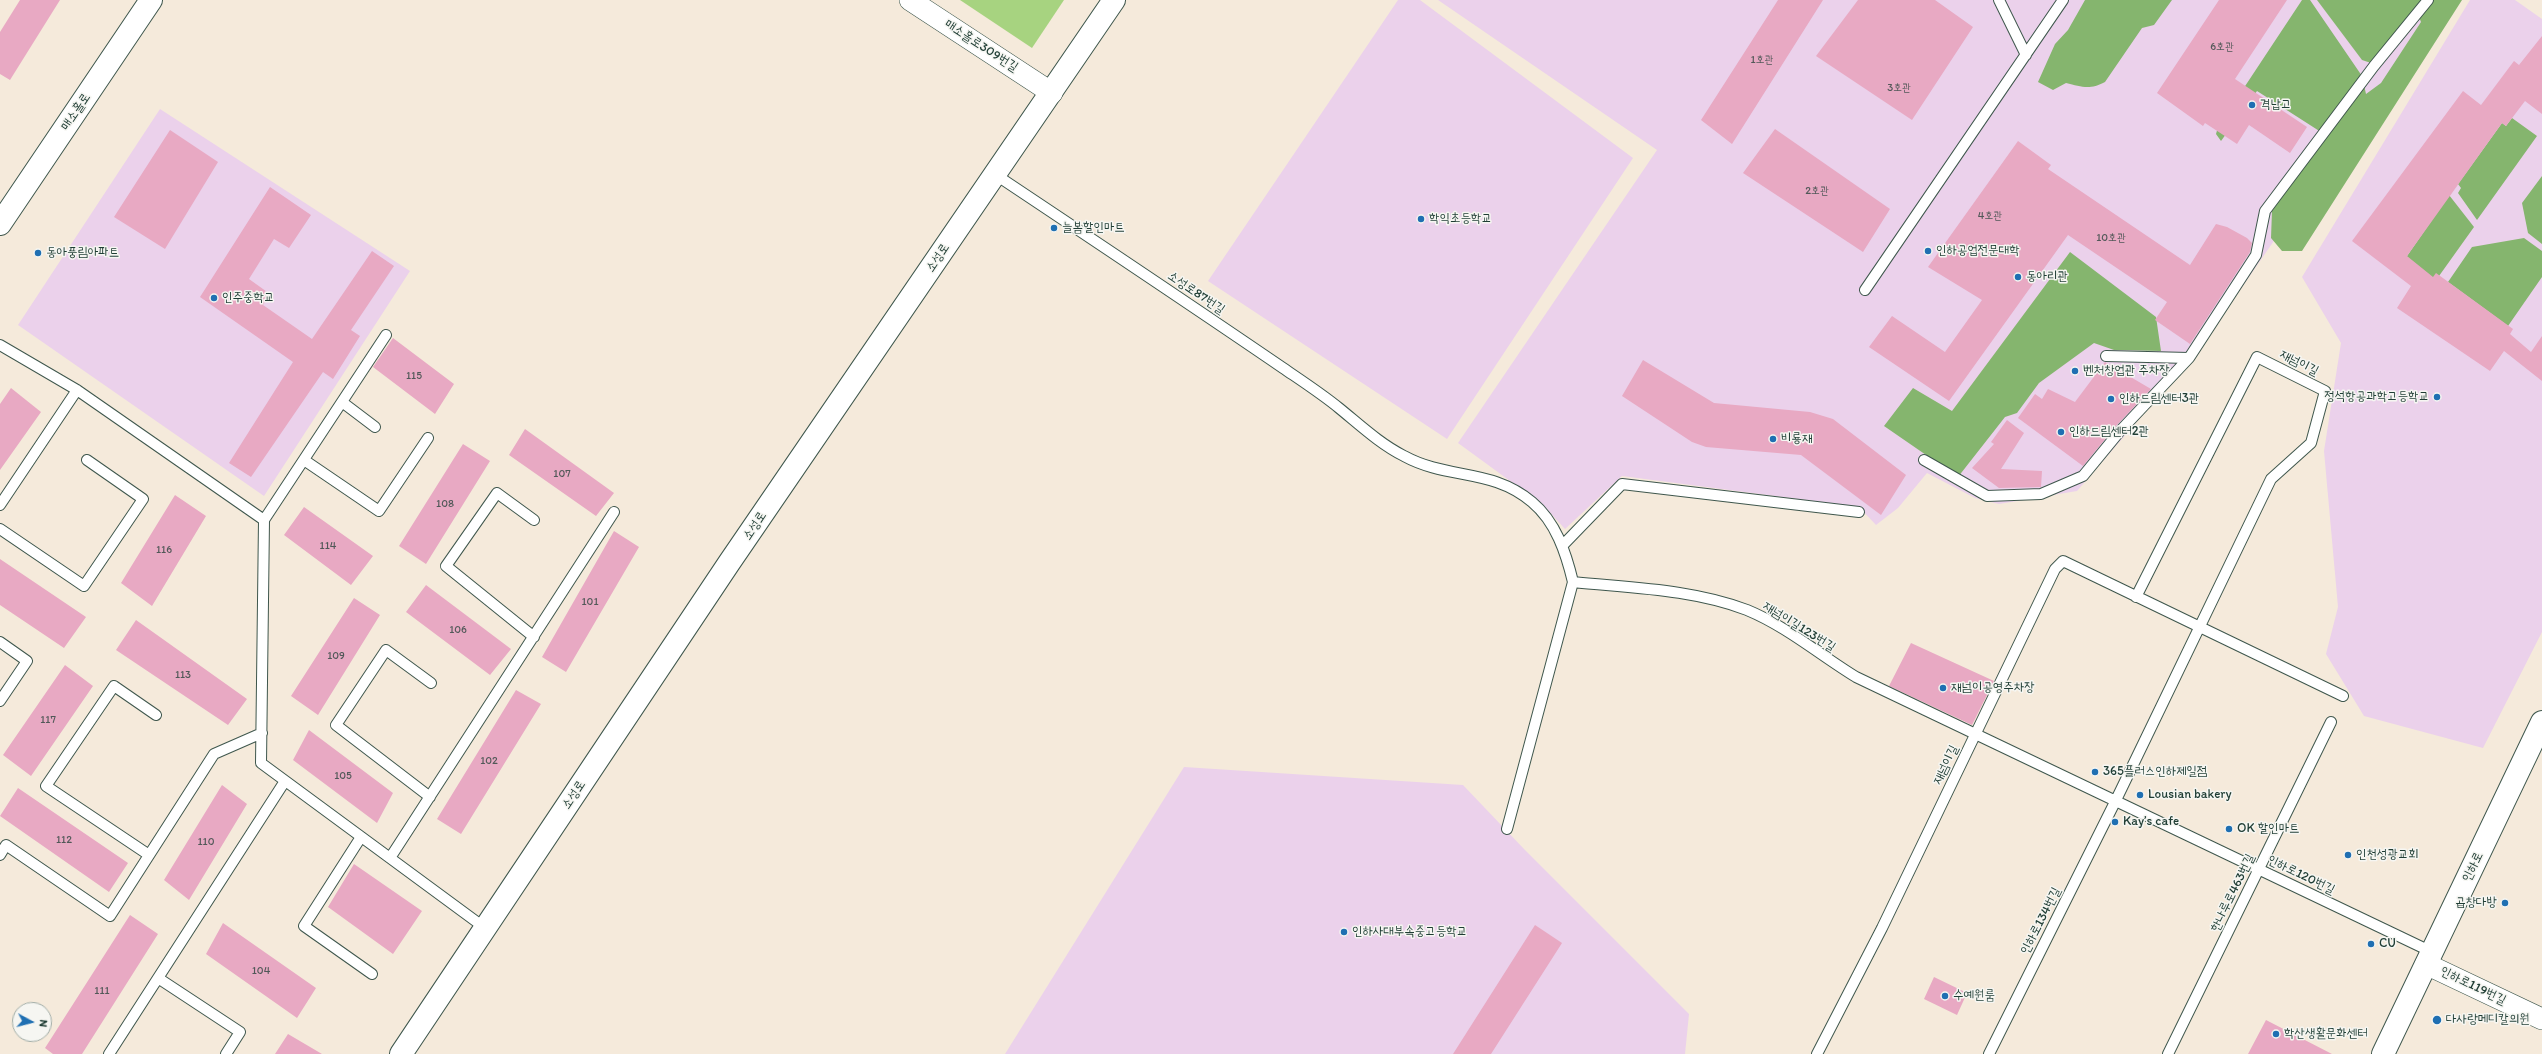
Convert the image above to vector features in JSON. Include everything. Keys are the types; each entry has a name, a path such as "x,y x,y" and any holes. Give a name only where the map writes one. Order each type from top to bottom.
{"main road":[{"name":"매소홀로","path":"0,224 151,0"},
{"name":"소성로","path":"400,1054 730,563 1114,0"},
{"name":"인하로","path":"2383,1054 2542,722"}],"street":[{"name":"매소홀로309번길","path":"910,0 1052,93"},
{"name":"인하로119번길","path":"2429,958 2542,1019"}],"lane":[{"path":"1999,0 2026,55"},
{"path":"1864,290 2063,0"},
{"path":"1924,460 1987,496 2041,494 2082,476 2120,431 2189,358 2256,255 2265,211 2374,66 2428,0"},
{"name":"소성로87번길","path":"996,175 1285,369 1377,439 1404,456 1429,467 1493,479 1506,485 1533,503 1551,523 1562,546"},
{"path":"386,335 264,520 261,763 485,928"},
{"path":"0,345 77,390 264,520"},
{"path":"2106,356 2189,358"},
{"name":"재넘이길","path":"2136,597 2257,357 2325,391 2311,444 2272,479 2200,627"},
{"path":"0,505 77,390"},
{"path":"342,402 375,427"},
{"path":"304,460 379,511 428,438"},
{"path":"0,529 84,586 143,500 87,460"},
{"path":"1507,829 1573,582 1562,546 1622,484"},
{"path":"1622,484 1755,499 1859,512 1622,484"},
{"path":"534,520 497,493 446,566 534,637"},
{"path":"390,858 614,512"},
{"name":"재넘이길","path":"1817,1054 1882,928 2055,569 2063,561 2342,696"},
{"name":"재넘이길123번길","path":"1573,582 1681,593 1715,600 1747,611 1779,626 1856,677 1976,734"},
{"path":"2116,800 2200,627"},
{"path":"0,642 27,661 0,701"},
{"path":"430,797 336,725 386,650 431,683"},
{"path":"149,855 46,786 114,686 156,715"},
{"name":"한나루로463번길","path":"2168,1054 2332,722"},
{"path":"0,855 3,843 110,916 214,754 262,733"},
{"name":"인하로120번길","path":"1976,734 2260,869 2429,958"},
{"path":"109,1054 285,781"},
{"name":"인하로134번길","path":"1989,1054 2116,800"},
{"path":"362,837 304,926 372,974"},
{"path":"158,978 240,1032 226,1054"}],"shaded area":[{"name":"학익초등학교","path":"1398,0 1420,0 1633,158 1447,439 1208,281"},
{"name":"인하공업전문대학","path":"1438,0 2440,0 2198,351 2077,491 1999,504 1975,498 1927,473 1898,508 1876,525 1859,507 1622,476 1565,529 1543,505 1458,443 1657,150"},
{"name":"정석항공과학고등학교","path":"2470,0 2515,0 2542,19 2542,632 2483,748 2364,716 2326,654 2338,607 2324,451 2341,343 2302,277"},
{"name":"인주중학교","path":"160,109 410,271 264,496 18,325"},
{"name":"인하사대부속중고등학교","path":"1184,767 1463,785 1524,849 1689,1014 1685,1054 1005,1054"}],"green space":[{"path":"960,0 1064,0 1032,48"},
{"path":"2085,0 2172,0 2154,25 2142,28 2105,82 2100,85 2090,87 2066,83 2053,90 2038,82 2055,44 2068,30"},
{"path":"2302,0 2310,0 2362,76 2366,94 2381,83 2421,22 2417,12 2371,63 2362,60 2317,0 2462,0 2302,251 2282,251 2271,238 2272,211 2324,134 2257,91 2221,141 2216,134 2218,127"},
{"path":"2512,118 2537,136 2477,220 2458,193 2461,188 2458,184 2502,123 2506,126"},
{"path":"2542,176 2542,244 2528,233 2522,203"},
{"path":"2449,195 2474,227 2439,276 2433,278 2403,262"},
{"path":"2524,238 2542,251 2542,277 2508,326 2448,282 2472,247"},
{"path":"2070,252 2156,317 2161,351 2114,350 2094,343 2039,383 2017,413 2005,417 1958,477 1884,426 1913,388 1952,411"}],"building":[{"path":"20,0 60,0 10,80 0,74 0,32"},
{"path":"1778,0 1823,0 1732,144 1701,120"},
{"path":"1858,0 1935,0 1973,27 1912,120 1816,56"},
{"path":"2219,0 2287,0 2235,79 2307,127 2290,153 2249,125 2237,144 2205,123 2203,126 2157,93"},
{"path":"2542,36 2542,114 2525,101 2506,126 2502,123 2407,256 2433,277 2436,273 2513,329 2510,334 2531,352 2542,336 2542,381 2504,351 2490,371 2397,308 2411,286 2352,241 2463,91 2481,105 2514,61 2519,65"},
{"path":"1775,129 1890,209 1863,252 1743,173"},
{"path":"170,130 218,162 165,249 114,217"},
{"path":"2018,141 2051,165 2048,169 2190,265 2216,224 2227,227 2247,238 2252,243 2250,252 2190,344 2155,320 2167,302 2068,235 1949,401 1869,347 1892,316 1945,352 1982,300 1928,267"},
{"path":"270,187 311,215 289,248 274,239 249,279 270,294 263,305 312,339 372,251 394,266 351,330 360,336 333,379 323,372 251,477 229,463 293,362 200,297"},
{"path":"393,338 454,384 435,414 373,367"},
{"name":"비룡재","path":"1643,360 1714,403 1810,412 1833,419 1906,475 1881,515 1801,455 1706,447 1692,442 1622,396"},
{"path":"2105,362 2151,389 2115,427 2083,466 2018,418 2035,394 2042,399 2048,389 2075,402"},
{"path":"11,388 41,412 0,470 0,404"},
{"path":"2007,420 2024,433 2001,469 2042,471 2041,487 1999,488 1972,468 1994,444 1991,442"},
{"path":"525,429 614,493 596,516 509,455"},
{"path":"463,444 490,461 426,564 399,546"},
{"path":"175,495 206,516 152,606 121,583"},
{"path":"304,507 373,556 351,585 284,535"},
{"path":"614,531 639,547 566,672 542,657"},
{"path":"0,559 86,617 64,648 0,605"},
{"path":"426,585 511,649 490,675 406,612"},
{"path":"354,598 380,615 318,715 291,696"},
{"path":"136,620 247,699 228,725 116,650"},
{"name":"재넘이공영주차장","path":"1911,643 1994,681 1972,725 1889,686"},
{"path":"65,665 93,686 31,776 3,755"},
{"path":"516,690 541,704 461,834 437,819"},
{"path":"309,730 393,793 377,823 293,760"},
{"path":"222,785 247,804 189,900 164,880"},
{"path":"18,788 128,863 109,892 0,816"},
{"path":"354,864 422,911 393,954 328,907"},
{"path":"130,915 158,934 82,1054 53,1054 45,1048 49,1042 52,1042 52,1037"},
{"path":"223,923 316,988 297,1018 206,954"},
{"path":"1535,925 1562,943 1491,1054 1453,1054"},
{"name":"수예원룸","path":"1934,977 1967,993 1957,1015 1924,999"},
{"name":"학산생활문화센터","path":"2266,1020 2332,1054 2248,1054"},
{"path":"288,1034 322,1054 275,1054"}],"place":[{"name":"격납고","path":"2252,105"},
{"name":"학익초등학교","path":"1421,219"},
{"name":"늘봄할인마트","path":"1054,228"},
{"name":"인하공업전문대학","path":"1928,251"},
{"name":"동아풍림아파트","path":"38,253"},
{"name":"동아리관","path":"2018,277"},
{"name":"인주중학교","path":"214,298"},
{"name":"벤처창업관 주차장","path":"2075,371"},
{"name":"정석항공과학고등학교","path":"2437,397"},
{"name":"인하드림센터3관","path":"2111,399"},
{"name":"인하드림센터2관","path":"2061,432"},
{"name":"비룡재","path":"1773,439"},
{"name":"재넘이공영주차장","path":"1943,688"},
{"name":"365플러스인하제일점","path":"2095,772"},
{"name":"Lousian bakery","path":"2140,795"},
{"name":"Kay’s cafe","path":"2115,822"},
{"name":"OK 할인마트","path":"2229,829"},
{"name":"인천성광교회","path":"2348,855"},
{"name":"곱창다방","path":"2505,903"},
{"name":"인하사대부속중고등학교","path":"1344,932"},
{"name":"CU","path":"2371,944"},
{"name":"수예원룸","path":"1945,996"},
{"name":"다사랑메디칼의원","path":"2437,1020"},
{"name":"학산생활문화센터","path":"2276,1034"}]}
